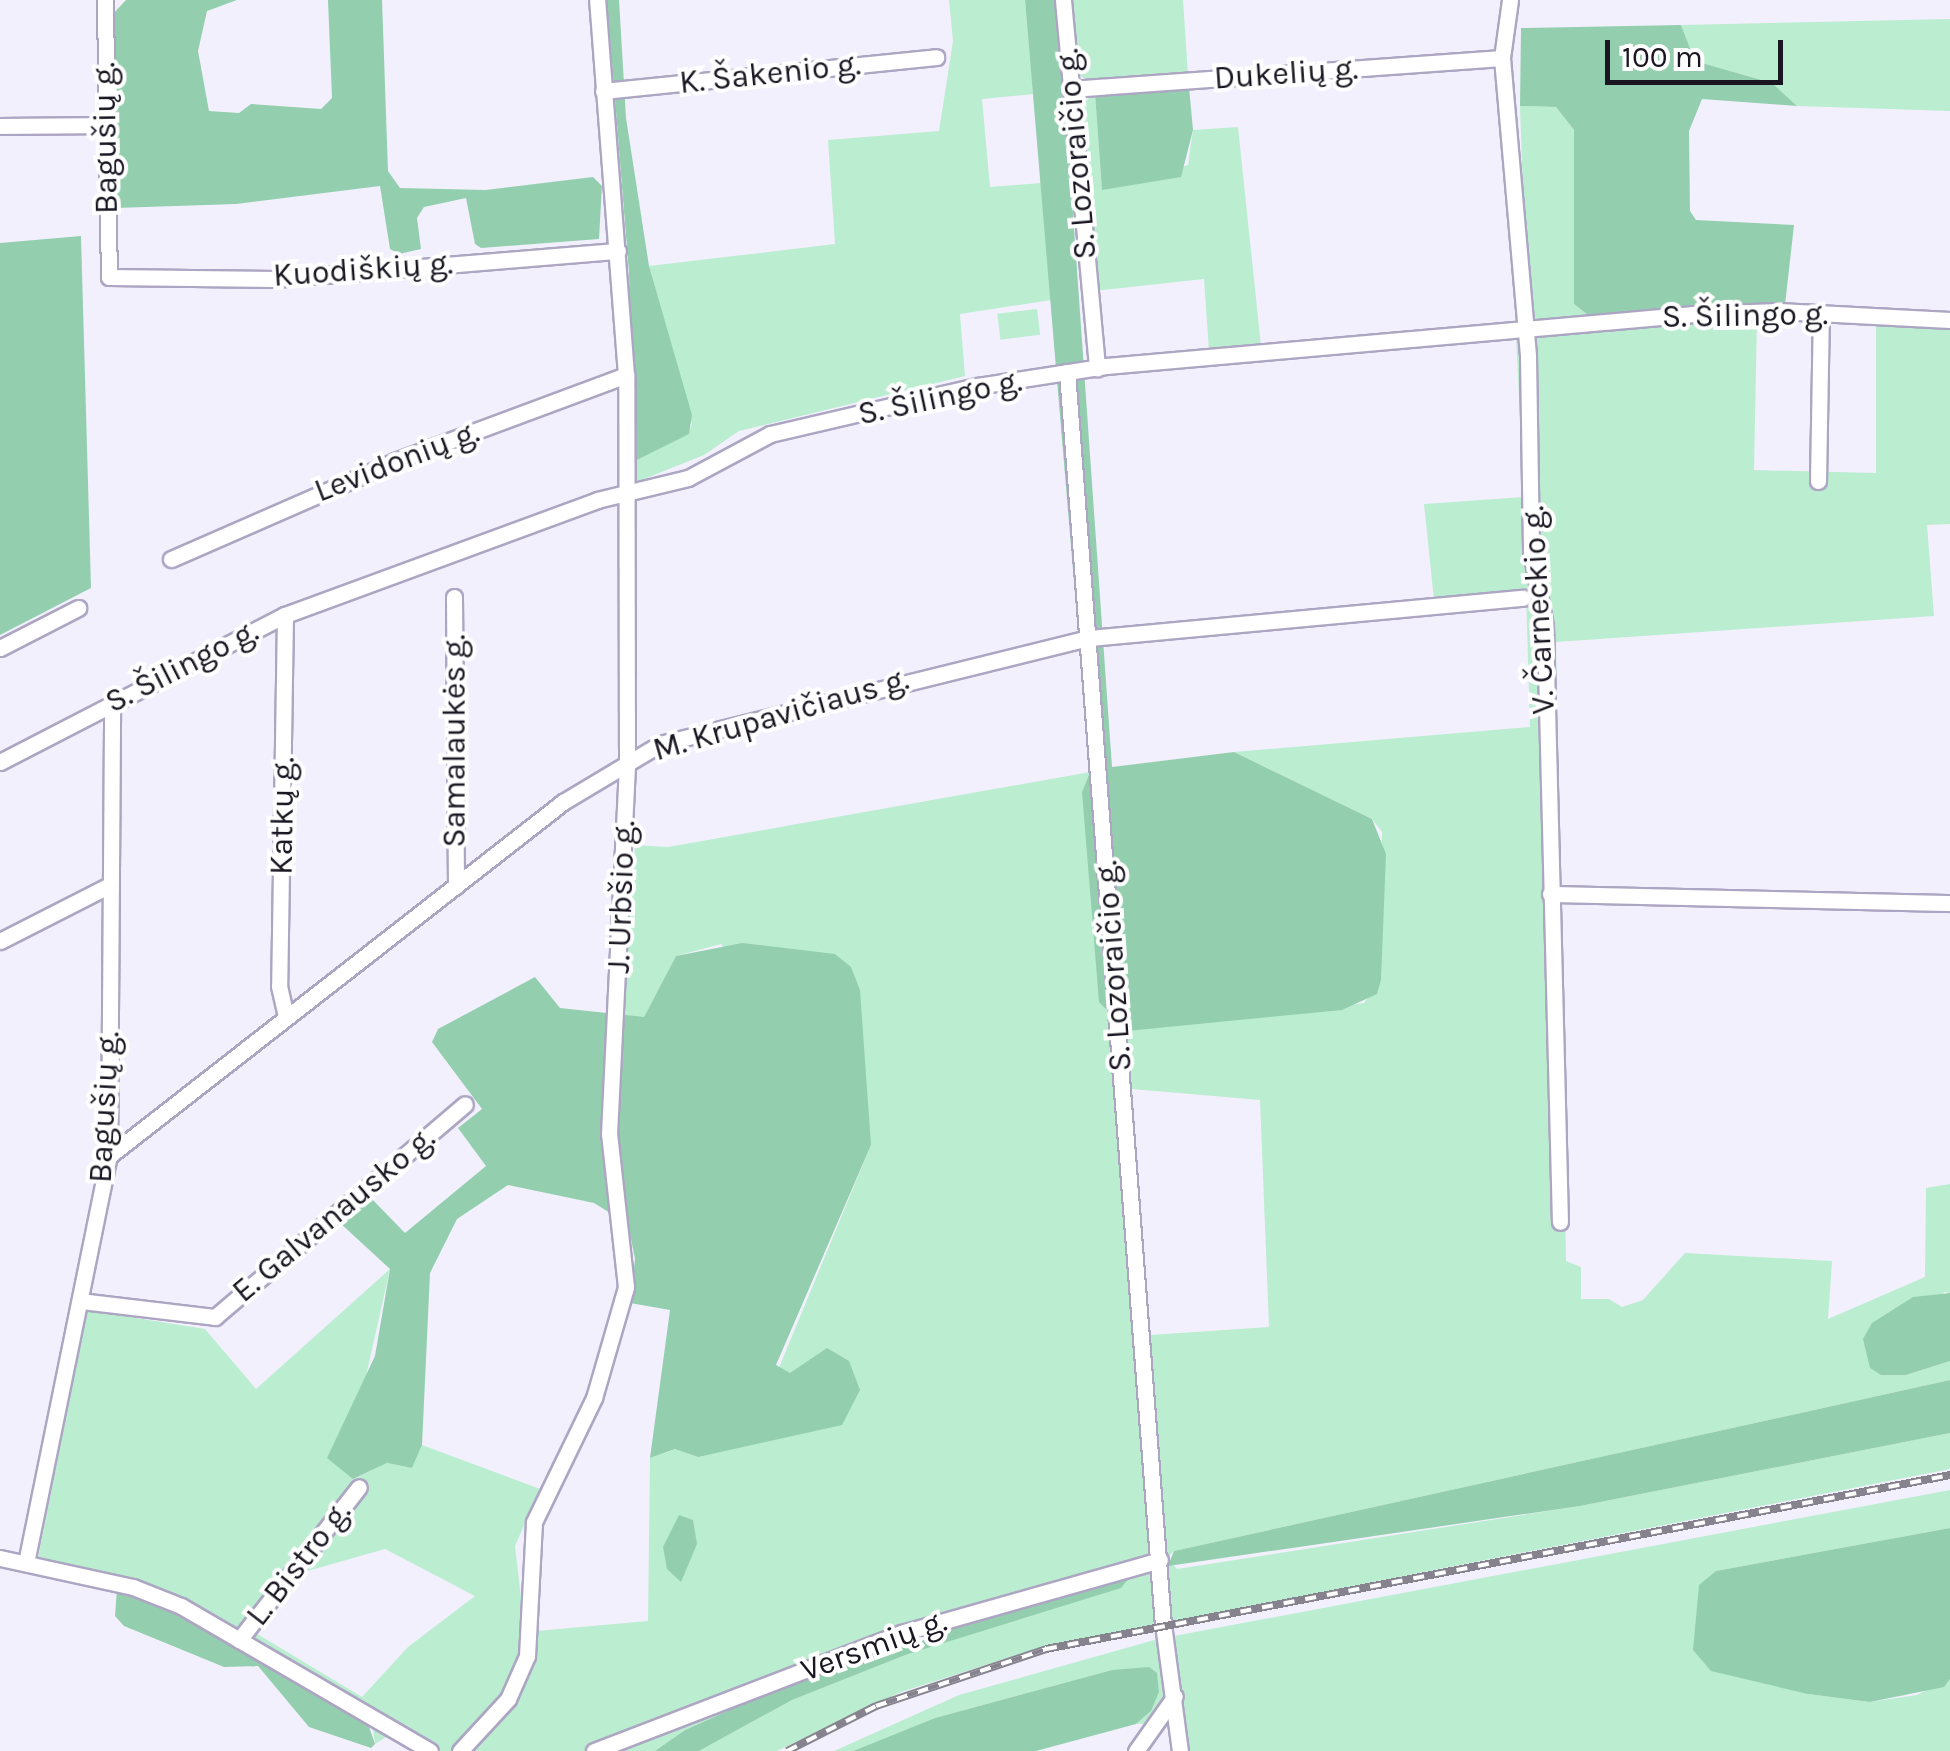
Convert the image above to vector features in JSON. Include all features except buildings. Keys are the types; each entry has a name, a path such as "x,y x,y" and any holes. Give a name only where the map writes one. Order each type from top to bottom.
{"street":[{"name":"Bagušių g.","path":"105,0 109,276"},
{"name":"J. Urbšio g.","path":"460,1751 508,1699 527,1656 534,1522 594,1398 626,1288 609,1134 627,764 626,376 597,0"},
{"name":"S. Lozoraičio g.","path":"1063,0 1096,368"},
{"name":"V. Čarneckio g.","path":"1510,0 1502,58 1524,328 1532,552 1544,626 1560,1222"},
{"name":"K. Šakenio g.","path":"604,91 936,58"},
{"name":"Dukelių g.","path":"1070,90 1502,58"},
{"path":"0,126 105,125"},
{"name":"Kuodiškių g.","path":"109,276 275,279 618,251"},
{"path":"1818,481 1821,313"},
{"name":"S. Šilingo g.","path":"0,762 285,614 627,491 688,478 770,434 1096,368 1694,314 1821,313 1950,320"},
{"name":"S. Lozoraičio g.","path":"1067,372 1160,1560 1180,1751"},
{"name":"Levidonių g.","path":"171,558 395,461 626,376"},
{"name":"Samalaukės g.","path":"454,597 456,886"},
{"name":"M. Krupavičiaus g.","path":"108,1156 563,802 660,744 780,710 1089,638 1523,598"},
{"path":"0,648 78,608"},
{"name":"Katkų g.","path":"285,614 279,986 286,1016"},
{"name":"Bagušių g.","path":"26,1563 108,1156 112,703"},
{"path":"0,941 110,885"},
{"path":"1550,894 1950,903"},
{"name":"E. Galvanausko g.","path":"81,1301 215,1317 465,1104"},
{"name":"L. Bistro g.","path":"239,1640 358,1486"},
{"path":"0,1558 133,1588 239,1640 430,1751"},
{"name":"Versmių g.","path":"594,1751 902,1633 1160,1560"},
{"path":"1136,1751 1175,1696"}],"green space":[{"path":"126,0 237,0 207,11 198,51 209,111 239,113 251,104 321,109 332,98 328,0 382,0 388,171 400,188 486,190 593,177 602,186 599,239 481,248 475,244 466,198 424,207 417,218 421,249 399,254 390,249 380,186 236,204 115,208 111,16"},
{"path":"607,0 619,0 626,118 649,266 692,415 689,434 633,462 629,273"},
{"path":"949,0 1025,0 1033,94 982,99 990,187 1041,183 1051,300 960,314 965,376 739,431 704,455 634,483 633,462 688,434 692,424 649,266 835,244 828,140 939,131 953,41"},
{"path":"1025,0 1058,0 1112,767 1234,752 1372,819 1386,854 1381,980 1377,994 1342,1010 1127,1031 1099,1002 1082,792 1090,772"},
{"path":"1070,0 1183,0 1188,75 1091,83 1075,72"},
{"path":"1950,19 1950,111 1797,106 1772,83 1695,61 1681,25"},
{"path":"1681,25 1695,61 1772,83 1797,106 1702,99 1689,131 1690,211 1696,220 1794,225 1785,305 1588,315 1574,304 1574,130 1556,107 1520,106 1521,28"},
{"path":"1189,87 1193,130 1181,177 1102,190 1095,94"},
{"path":"1095,94 1102,190 1188,165 1193,130 1238,127 1261,346 1209,351 1204,279 1094,291 1078,106"},
{"path":"1520,106 1556,107 1574,130 1574,304 1588,315 1533,321 1527,311"},
{"path":"81,236 91,588 0,635 0,243"},
{"path":"1037,309 1040,335 1000,340 997,314"},
{"path":"1704,319 1757,319 1754,470 1876,473 1876,321 1950,325 1950,524 1927,525 1934,616 1556,642 1566,1261 1581,1267 1581,1299 1609,1299 1622,1307 1643,1300 1685,1253 1832,1261 1828,1319 1925,1277 1926,1188 1950,1184 1950,1293 1944,1292 1906,1375 1950,1361 1950,1380 1174,1551 1167,1558 1177,1569 1580,1506 1950,1433 1950,1469 1042,1647 901,1692 777,1751 699,1751 792,1700 908,1654 803,1677 685,1730 655,1751 417,1751 389,1735 375,1744 373,1728 117,1589 114,1575 38,1558 87,1310 205,1329 256,1389 390,1269 364,1385 354,1479 387,1463 412,1468 422,1445 540,1489 515,1546 525,1632 648,1621 650,1458 676,1449 698,1457 790,1373 778,1370 871,1145 721,944 676,956 644,1017 623,1019 635,845 668,847 1090,772 1082,792 1127,1031 1364,1003 1381,980 1382,832 1372,819 1234,752 1530,727 1526,592 1434,600 1424,504 1524,497 1516,336","holes":["1132,1089 1260,1100 1269,1327 1150,1335","385,1549 475,1596 408,1647 362,1697 254,1632 304,1572"]},
{"path":"742,943 835,954 851,967 860,990 871,1145 776,1365 790,1373 827,1348 849,1361 860,1390 842,1425 698,1457 675,1449 650,1458 670,1310 630,1303 635,1259 628,1224 594,1203 508,1185 457,1219 430,1273 422,1445 412,1468 387,1463 353,1479 327,1458 375,1356 390,1269 339,1222 369,1196 405,1233 486,1166 458,1128 482,1109 432,1042 438,1029 535,977 560,1008 644,1017 676,956"},
{"path":"1950,1293 1950,1361 1906,1375 1881,1375 1870,1368 1863,1339 1872,1323 1913,1297"},
{"path":"1950,1380 1950,1433 1580,1506 1168,1566 1174,1551"},
{"path":"1950,1490 1950,1528 1716,1571 1808,1694 1870,1702 1917,1695 1950,1679 1950,1751 1173,1751 1170,1723 1136,1724 1151,1711 1112,1670 935,1718 853,1751 834,1751 959,1695 1158,1639"},
{"path":"679,1515 693,1520 697,1544 681,1582 667,1569 663,1547"},
{"path":"1950,1528 1950,1679 1944,1687 1870,1702 1808,1694 1711,1671 1693,1650 1699,1585 1716,1571"},
{"path":"1134,1572 1121,1588 908,1654 792,1700 699,1751 655,1751 685,1730 803,1677 952,1623"},
{"path":"117,1589 217,1631 367,1721 375,1744 371,1748 309,1727 258,1666 224,1667 124,1626 115,1616"},
{"path":"1149,1667 1157,1673 1159,1692 1151,1711 1136,1724 1036,1751 853,1751 935,1718 1112,1670"}],"railway":[{"path":"787,1751 876,1706 1046,1649 1950,1475"}]}
